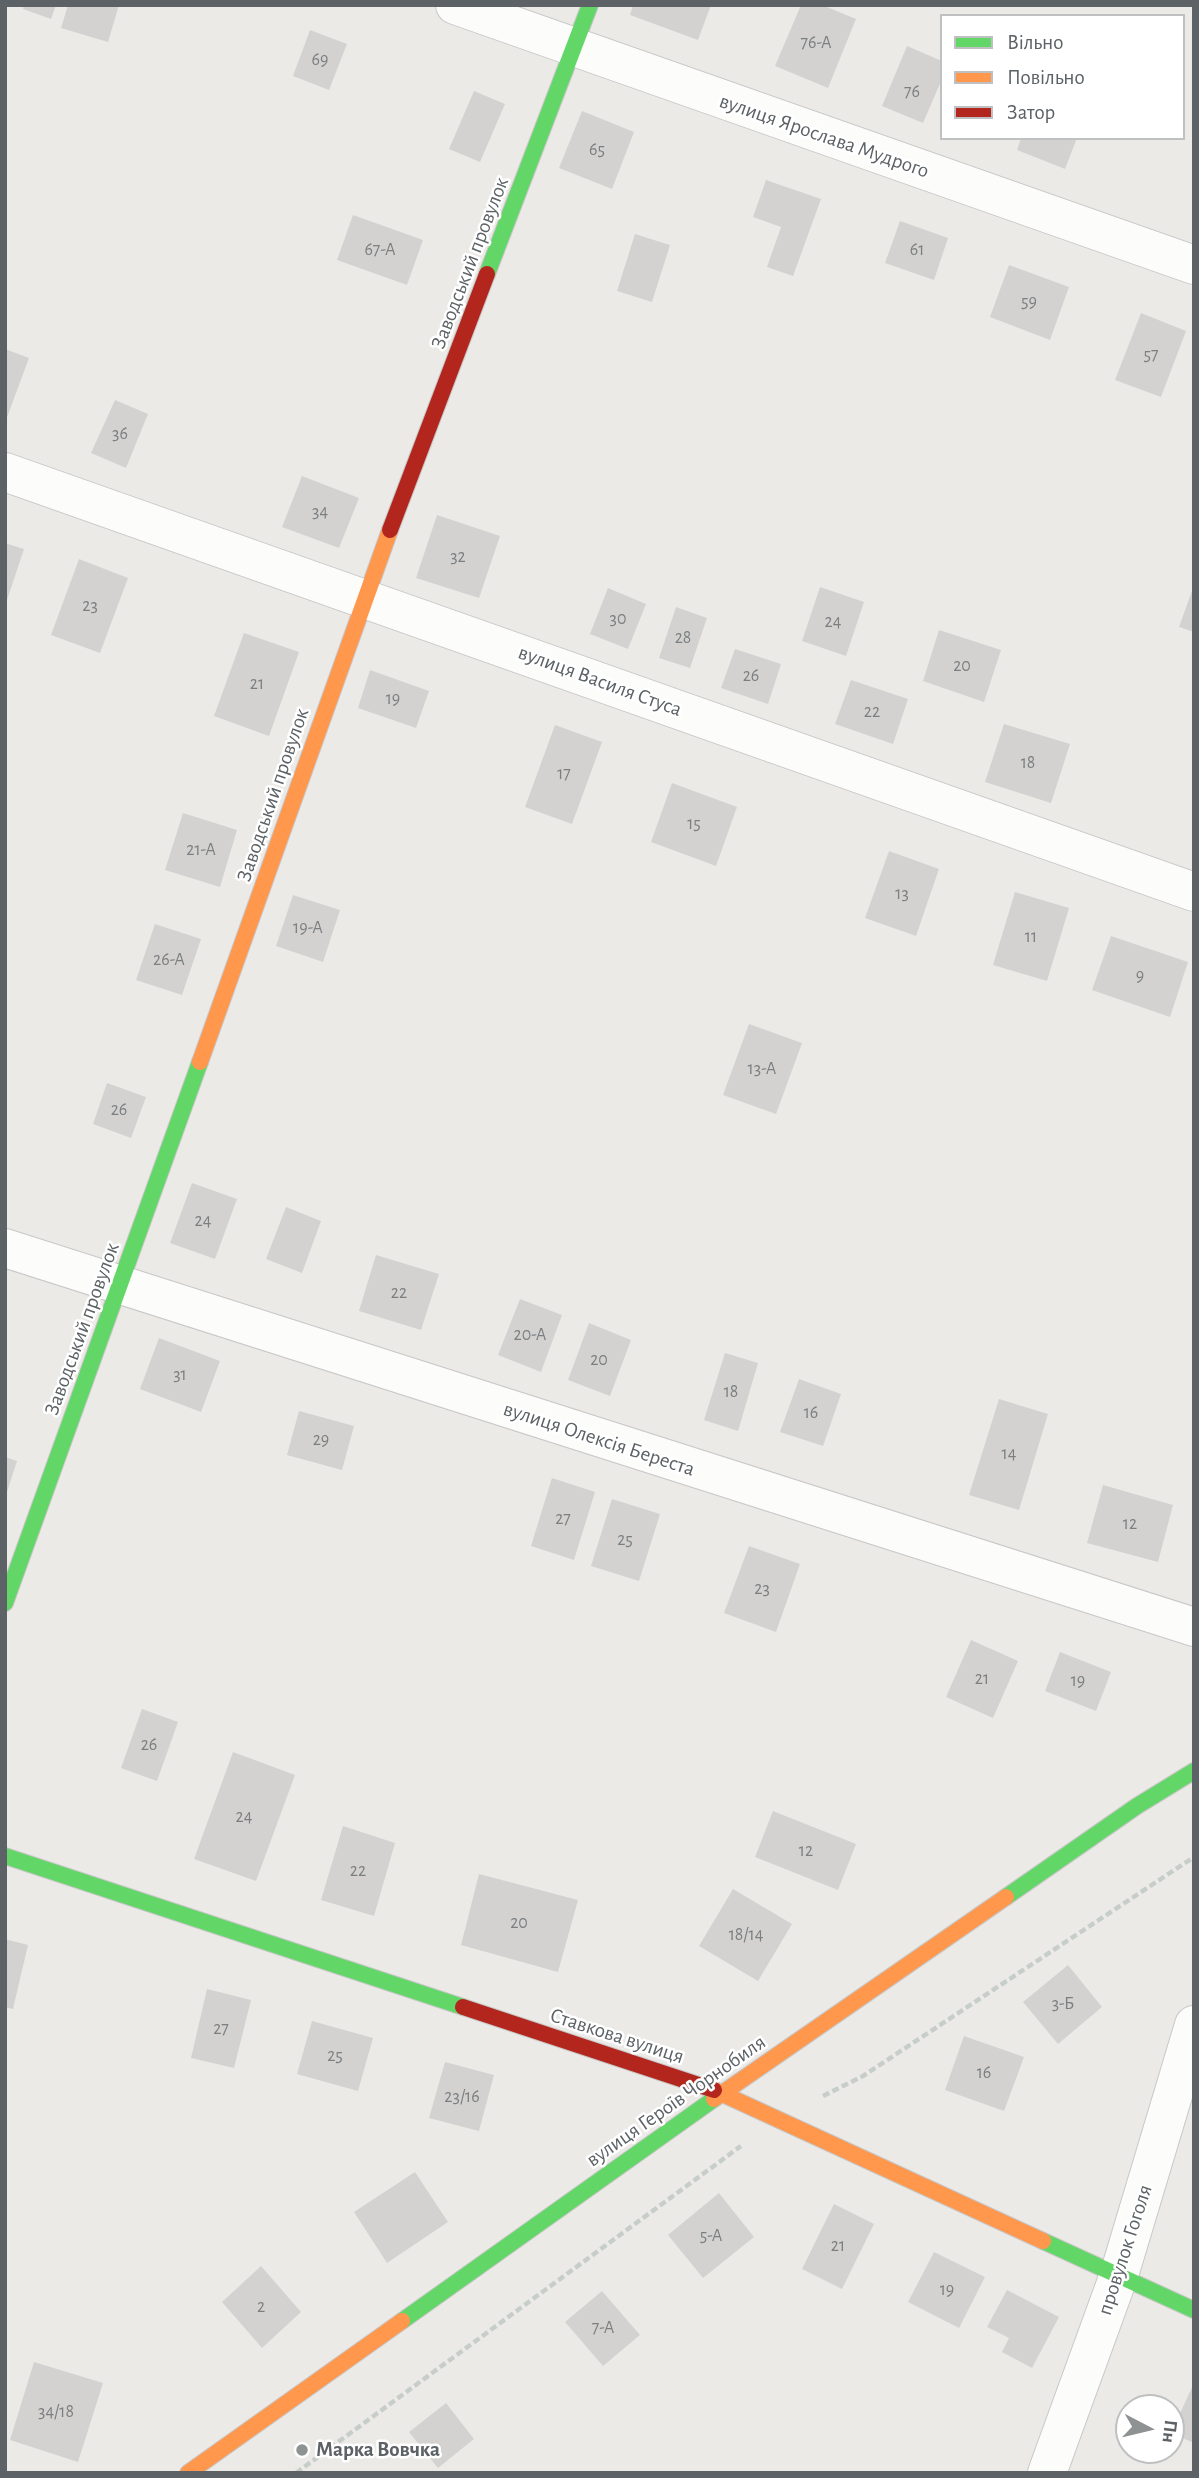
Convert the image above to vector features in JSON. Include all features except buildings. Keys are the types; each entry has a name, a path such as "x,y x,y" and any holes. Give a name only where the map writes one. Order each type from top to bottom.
{"street":[{"name":"вулиця Ярослава Мудрого","path":"455,5 1194,265"},
{"name":"Заводський провулок","path":"5,1603 121,1286 364,598 590,5"},
{"name":"вулиця Василя Стуса","path":"5,472 1194,892"},
{"name":"вулиця Олексія Береста","path":"5,1248 1194,1628"},
{"name":"вулиця Героїв Чорнобиля","path":"188,2473 722,2093 1138,1806 1194,1771"},
{"name":"Ставкова вулиця","path":"5,1856 722,2093 1194,2310"},
{"name":"провулок Гоголя","path":"1047,2473 1119,2276 1194,2025"}],"path":[{"path":"296,2473 778,2119 863,2076 1194,1857"}],"traffic: fast":[{"path":"487,274 590,5"},
{"path":"5,1603 200,1062"},
{"path":"1006,1897 1137,1806 1194,1771"},
{"path":"5,1856 463,2007"},
{"path":"402,2321 714,2099"},
{"path":"1043,2241 1194,2310"}],"traffic: slow":[{"path":"200,1062 390,530"},
{"path":"714,2099 1006,1897"},
{"path":"714,2090 1043,2241"},
{"path":"188,2473 402,2321"}],"traffic: jam":[{"path":"390,530 487,274"},
{"path":"463,2007 714,2090"}],"place":[{"name":"Марка Вовчка","path":"302,2450"}]}
